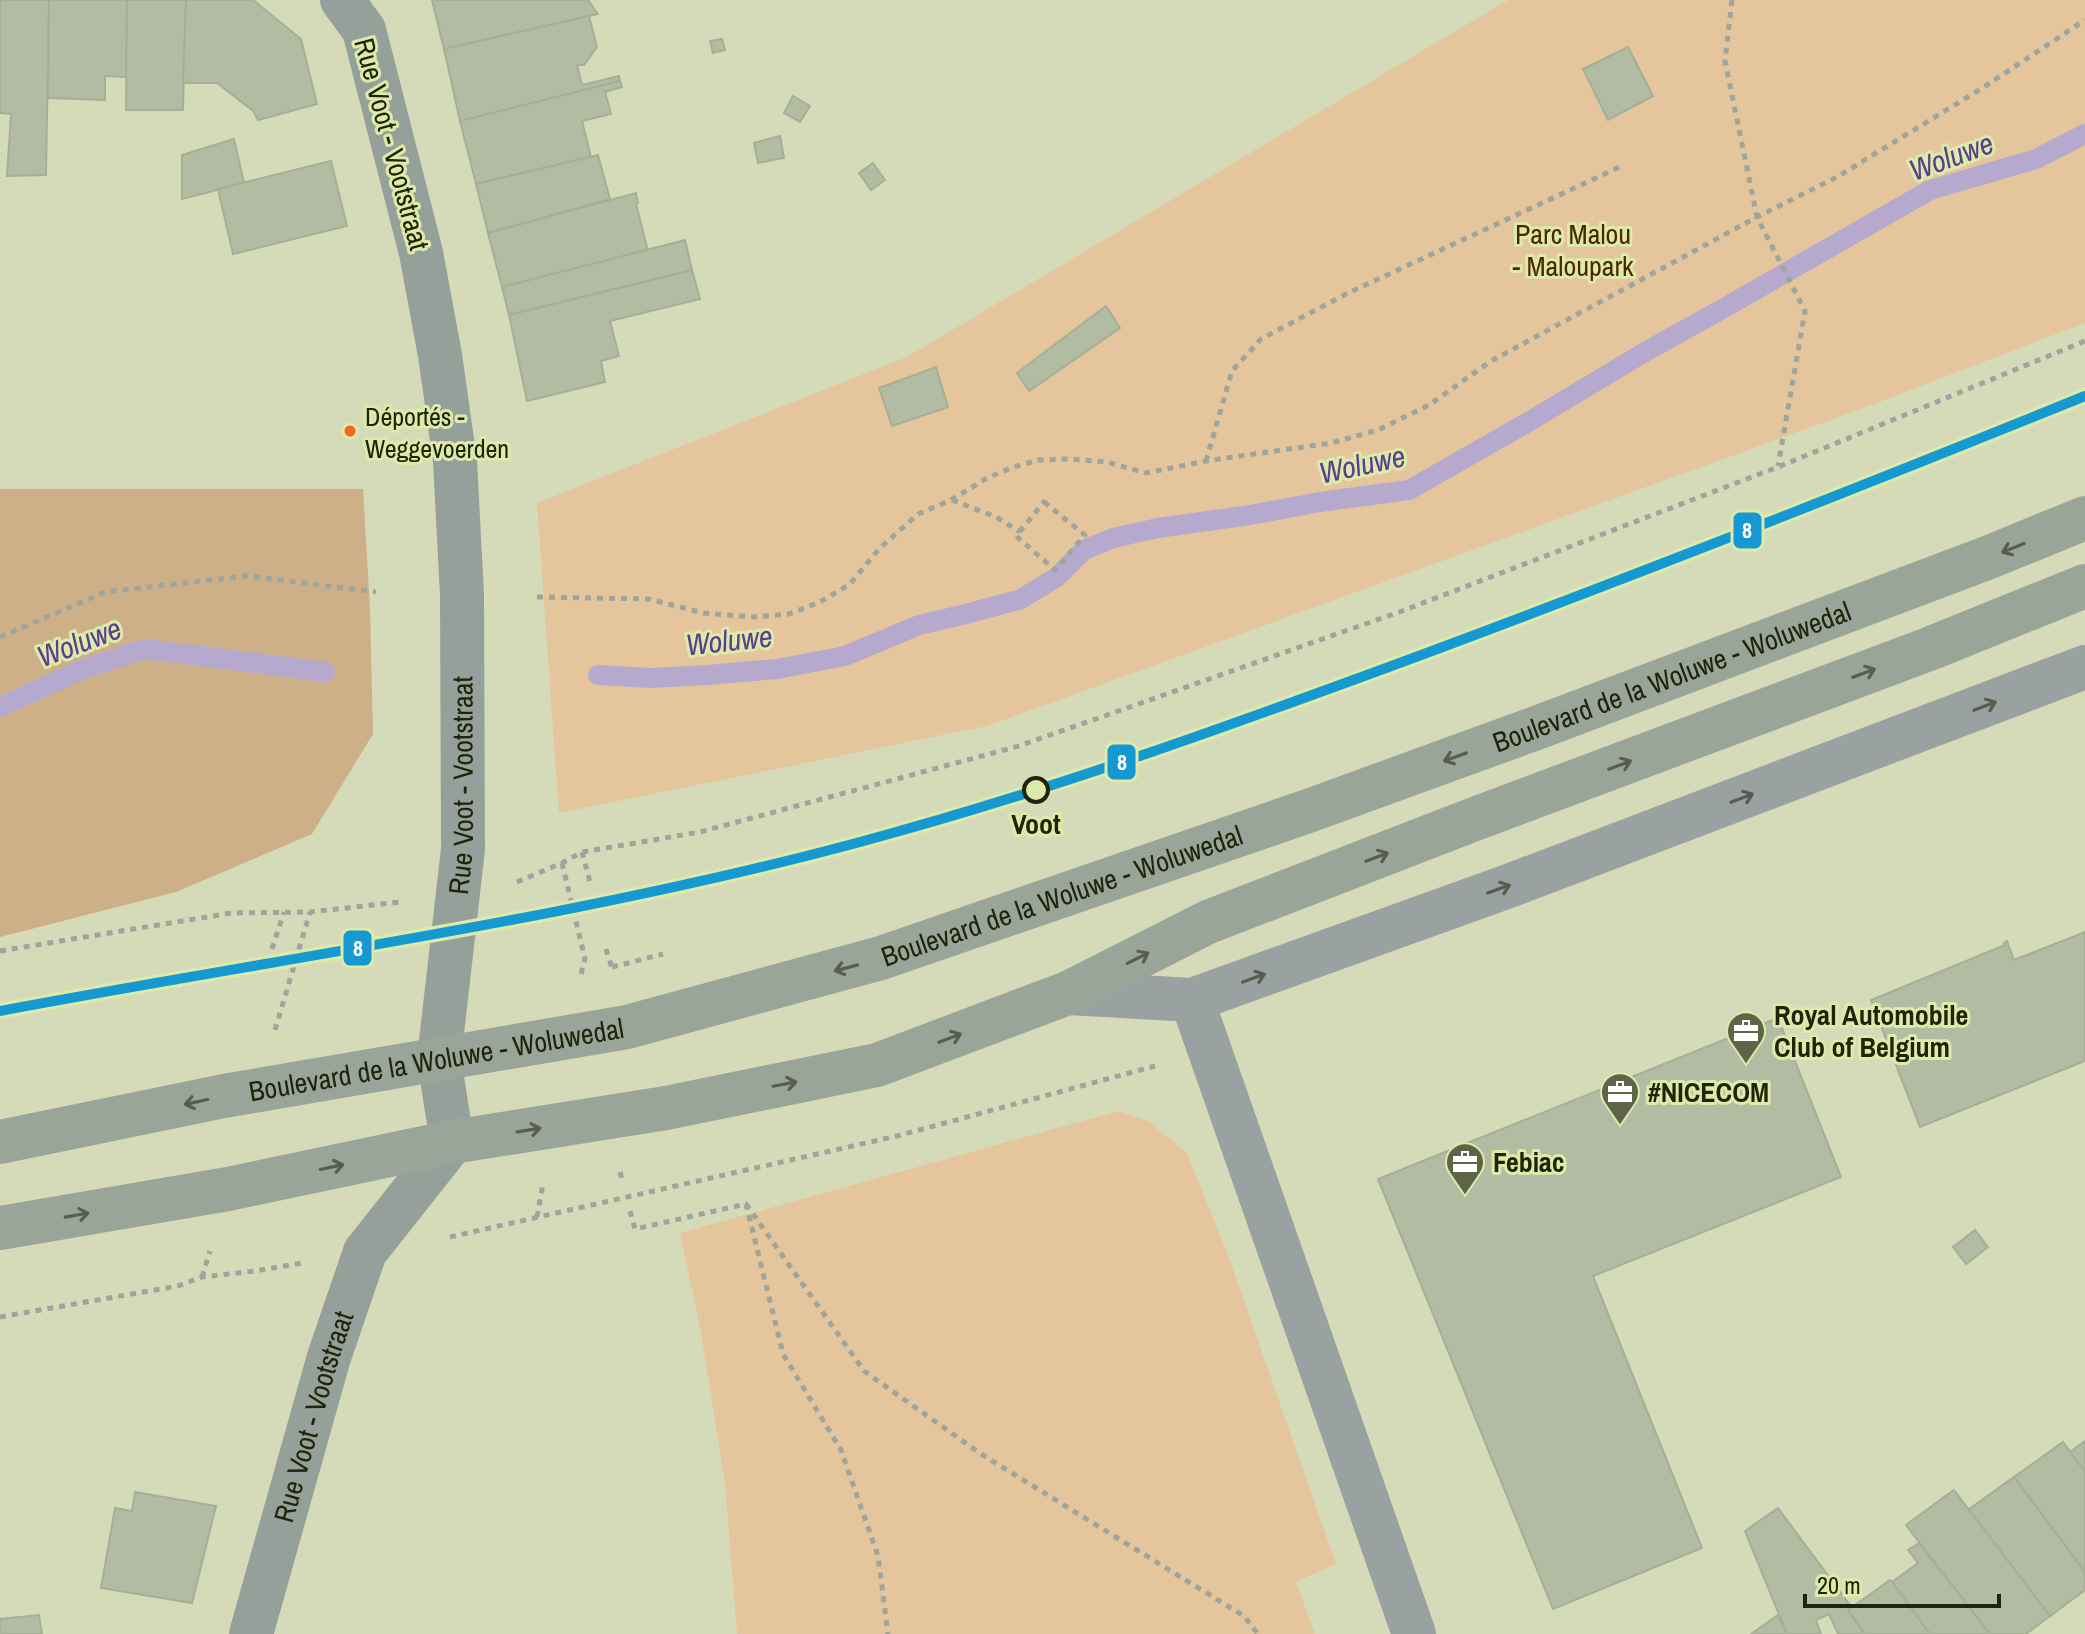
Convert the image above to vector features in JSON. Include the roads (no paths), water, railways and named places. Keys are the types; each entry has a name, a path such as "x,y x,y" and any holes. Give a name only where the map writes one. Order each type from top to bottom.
{"highway":[{"name":"Boulevard de la Woluwe - Woluwedal","path":"0,1142 224,1096 627,1027 895,954 1311,810 1525,732 2085,518"},
{"path":"0,1228 228,1189 452,1142 666,1108 877,1065 1068,993 1208,922 1929,649 2085,586"}],"street":[{"name":"Rue Voot - Vootstraat","path":"251,1634 329,1357 365,1252 452,1142 439,1059 463,849 462,595 455,461 421,253 364,30 342,0"},
{"path":"1068,993 1192,1000 1506,887 2085,667"},
{"path":"1192,1000 1414,1634"}],"waterway":[{"name":"Woluwe","path":"598,675 650,678 708,675 777,669 845,656 919,625 1021,599 1057,577 1084,550 1113,538 1158,528 1409,490 1930,190 2036,159 2085,134"},
{"name":"Woluwe","path":"0,707 83,669 145,649 325,672"}],"place":[{"name":"Déportés - Weggevoerden","path":"350,431"},
{"name":"Voot","path":"1036,790"},
{"name":"Royal Automobile Club of Belgium","path":"1746,1065"},
{"name":"#NICECOM","path":"1620,1126"},
{"name":"Febiac","path":"1465,1196"}],"park label":[{"name":"Parc Malou - Maloupark","path":"1573,250"}]}
